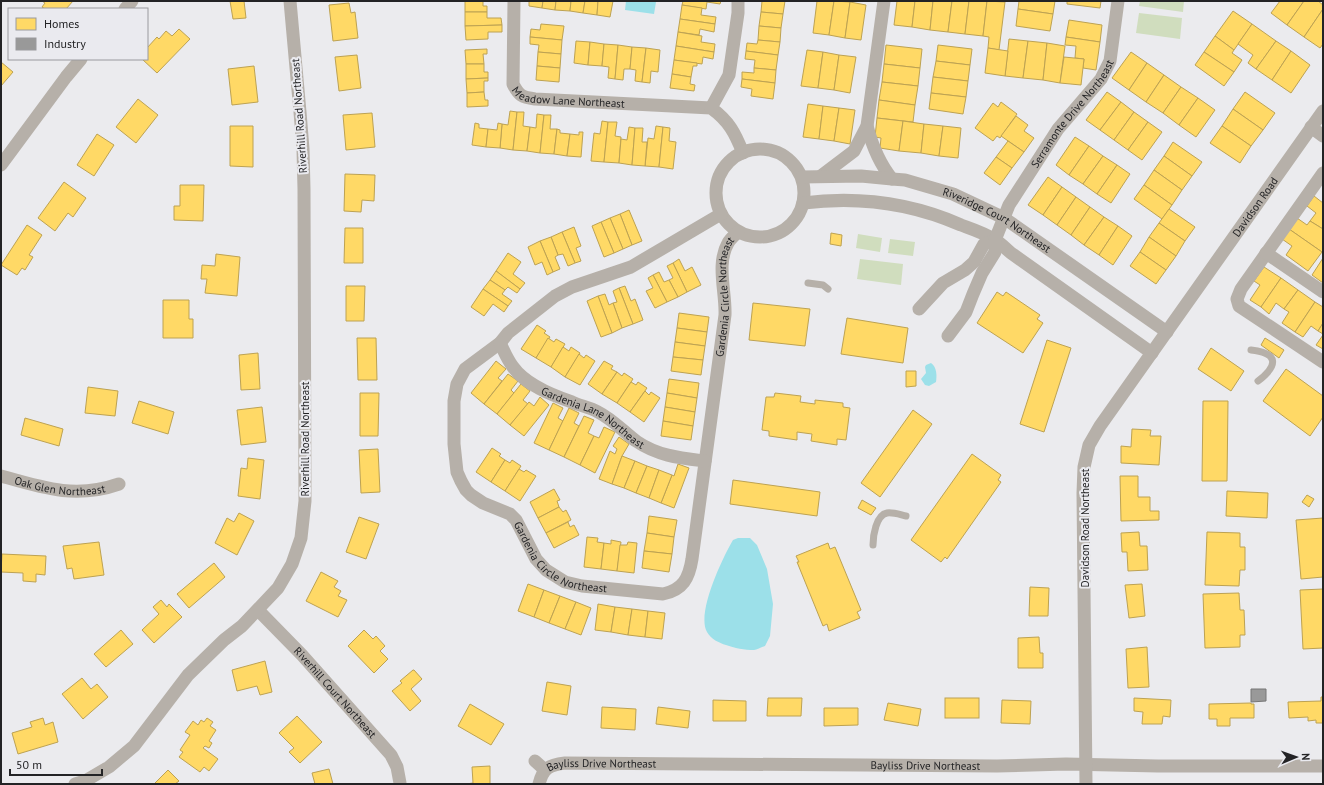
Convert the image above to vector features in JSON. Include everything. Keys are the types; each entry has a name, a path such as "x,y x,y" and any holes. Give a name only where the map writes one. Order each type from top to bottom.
{"street":[{"name":"Riverhill Road Northeast","path":"75,784 84,781 109,767 134,746 188,675 224,640 242,626 278,588 292,564 301,538 305,501 303,149 290,1"},
{"name":"Meadow Lane Northeast","path":"514,1 513,84 517,92 524,97 711,108"},
{"path":"738,1 738,13 729,75 711,108 721,115 733,130 743,153"},
{"path":"821,176 854,151 866,126 884,1"},
{"name":"Serramonte Drive Northeast","path":"948,336 966,312 982,274 995,252 995,240 1009,205 1058,129 1102,79 1110,61 1118,1"},
{"path":"1,165 80,60"},
{"name":"Davidson Road","path":"1187,304 1312,127 1322,116"},
{"path":"866,126 874,150 885,171 892,179"},
{"path":"1312,127 1323,136"},
{"path":"764,149 777,152 788,158 797,168 802,177 805,193 803,207 795,221 784,231 771,237 756,238 741,234 730,226 721,214 716,201 716,188 720,174 728,163 738,155 751,150 764,149"},
{"path":"1323,173 1240,289 1237,299 1240,306 1323,362"},
{"name":"Riveridge Court Northeast","path":"802,177 861,176 905,180 954,194 1004,218 1167,332"},
{"name":"Riveridge Court Northeast","path":"803,203 849,200 881,202 913,208 942,216 995,240 1011,253 1152,353"},
{"name":"Gardenia Circle Northeast","path":"721,214 631,267 572,287 555,296 508,333 500,343 465,369 457,384 454,401 454,444 457,472 466,490 483,503 510,514 516,520 536,559 546,570 565,582 582,586 663,594 672,592 681,586 690,570 725,315 722,273 723,257 728,243 738,232"},
{"path":"919,309 943,284 969,267 978,256 984,244 995,240"},
{"path":"1266,253 1323,292"},
{"name":"Davidson Road Northeast","path":"1086,784 1084,467 1090,445 1100,426 1187,304"},
{"name":"Gardenia Lane Northeast","path":"500,343 508,360 514,368 542,390 597,411 636,441 658,453 680,458 705,461"},
{"name":"Oak Glen Northeast","path":"1,476 50,489 67,491 90,491 119,484"},
{"name":"Riverhill Court Northeast","path":"258,610 302,655 391,755 397,767 400,783"},
{"name":"Bayliss Drive Northeast","path":"539,784 540,766 565,763 997,766 1086,764 1158,766 1323,766"}],"lane":[{"path":"808,283 823,285 828,288"},
{"path":"1251,350 1265,353 1273,361 1268,373 1258,380"},
{"path":"873,545 875,528 882,516 886,513 906,516"}],"green space":[{"path":"1140,1 1184,1 1183,12 1139,6"},
{"path":"1139,13 1182,18 1180,39 1136,33"},
{"path":"858,234 882,238 880,252 856,248"},
{"path":"890,239 915,242 913,256 888,253"},
{"path":"860,259 903,264 901,285 857,279"}],"water":[{"path":"626,1 656,2 654,14 625,10"},
{"path":"931,363 935,369 936,382 929,386 925,385 921,379 926,373 926,365"},
{"path":"738,538 750,538 757,545 767,569 773,604 770,636 765,646 755,650 736,648 718,642 707,632 705,623 705,612 708,599 717,572 733,540"}],"building: Homes":[{"path":"42,1 73,1 67,8 44,8 42,7 45,3"},
{"path":"230,1 244,1 246,18 233,19"},
{"path":"465,1 483,1 483,6 487,6 487,12 465,12"},
{"path":"529,1 543,1 542,8 529,6"},
{"path":"543,1 556,1 555,10 542,8"},
{"path":"556,1 571,1 570,11 555,10"},
{"path":"571,1 585,1 583,13 570,11"},
{"path":"585,1 598,1 597,15 583,13"},
{"path":"598,1 613,1 610,17 597,15"},
{"path":"683,1 721,1 720,4 707,2 706,9 682,5"},
{"path":"762,1 785,1 783,14 761,12"},
{"path":"817,1 834,1 829,35 813,33"},
{"path":"834,1 850,2 845,38 829,35"},
{"path":"897,1 915,1 912,27 894,25"},
{"path":"915,1 933,1 930,30 912,27"},
{"path":"933,1 952,1 948,32 930,30"},
{"path":"952,1 969,1 965,34 948,32"},
{"path":"969,1 987,1 983,36 965,34"},
{"path":"987,1 1005,2 999,50 988,48 989,37 983,36"},
{"path":"1019,1 1055,1 1053,14 1018,9"},
{"path":"1067,1 1101,1 1100,8 1067,4"},
{"path":"1280,1 1304,1 1287,25 1271,13"},
{"path":"1304,1 1318,1 1323,5 1323,9 1304,37 1287,25"},
{"path":"850,2 866,5 861,40 845,38"},
{"path":"349,3 351,13 355,12 358,38 333,41 329,5"},
{"path":"682,5 702,8 701,15 716,17 715,24 680,19"},
{"path":"1018,9 1053,14 1050,31 1016,26"},
{"path":"1323,9 1323,44 1320,48 1304,37"},
{"path":"1233,11 1252,24 1234,50 1215,36"},
{"path":"465,12 487,12 487,18 501,18 502,25 465,26"},
{"path":"761,12 783,14 781,28 759,26"},
{"path":"680,19 715,24 714,32 700,29 699,35 678,32"},
{"path":"1069,20 1102,25 1100,42 1066,37"},
{"path":"541,24 564,26 562,40 530,37 531,29 540,30"},
{"path":"1252,24 1276,41 1256,69 1248,63 1253,55 1238,44"},
{"path":"502,25 502,32 488,32 488,39 466,40 465,26"},
{"path":"759,26 781,28 780,42 758,40"},
{"path":"179,29 190,39 157,73 143,60 148,60 148,47 157,37 159,39 166,31 172,36"},
{"path":"678,32 702,36 701,42 715,44 714,52 676,46"},
{"path":"1215,36 1234,50 1232,53 1242,60 1234,72 1204,52"},
{"path":"530,37 562,40 561,54 538,52 539,45 530,44"},
{"path":"1066,37 1100,42 1096,70 1083,68 1084,59 1075,58 1076,46 1065,45"},
{"path":"1009,39 1028,41 1023,78 1005,76"},
{"path":"758,40 780,42 778,55 746,51 747,43 757,44"},
{"path":"576,41 590,42 588,65 574,63"},
{"path":"1028,41 1047,43 1043,80 1023,78"},
{"path":"1276,41 1291,51 1272,80 1256,69"},
{"path":"590,42 604,44 602,66 588,65"},
{"path":"1047,43 1065,46 1060,83 1043,80"},
{"path":"604,44 618,45 615,79 608,78 609,67 602,66"},
{"path":"618,45 632,47 630,69 624,69 623,80 615,79"},
{"path":"886,45 922,49 920,68 884,64"},
{"path":"938,45 972,49 970,65 936,61"},
{"path":"676,46 714,52 713,59 703,57 702,64 674,60"},
{"path":"632,47 646,48 642,82 635,81 636,70 630,69"},
{"path":"646,48 660,50 658,72 651,71 650,83 642,82"},
{"path":"988,48 1008,51 1005,76 985,73"},
{"path":"487,49 487,54 483,54 484,64 466,64 465,50"},
{"path":"807,50 823,52 818,88 801,86"},
{"path":"746,51 778,55 776,70 754,68 755,60 745,59"},
{"path":"1291,51 1310,65 1291,93 1272,80"},
{"path":"538,52 561,54 560,68 537,66"},
{"path":"823,52 839,55 834,90 818,88"},
{"path":"1131,52 1147,63 1129,90 1112,78"},
{"path":"1204,52 1234,72 1224,86 1195,65"},
{"path":"357,55 361,88 339,91 335,57"},
{"path":"839,55 856,57 850,93 834,90"},
{"path":"1064,57 1084,59 1081,85 1060,83"},
{"path":"674,60 697,63 697,66 693,66 691,77 672,74"},
{"path":"936,61 970,65 968,81 933,77"},
{"path":"1,62 13,72 1,86"},
{"path":"1147,63 1164,75 1146,102 1129,90"},
{"path":"466,64 484,64 484,72 488,72 488,78 466,79"},
{"path":"884,64 920,68 918,86 882,82"},
{"path":"254,66 258,102 232,105 228,69"},
{"path":"537,66 560,68 559,82 536,80"},
{"path":"754,68 776,70 775,83 742,79 742,72 754,73"},
{"path":"672,74 691,77 690,84 695,85 694,91 670,88"},
{"path":"1164,75 1181,87 1163,113 1146,102"},
{"path":"933,77 968,81 966,97 931,93"},
{"path":"488,78 488,81 484,81 484,92 467,93 466,79"},
{"path":"742,79 775,83 773,99 751,96 752,89 741,87"},
{"path":"882,82 918,86 915,105 879,100"},
{"path":"1181,87 1198,98 1179,125 1163,113"},
{"path":"484,92 485,100 488,100 488,106 467,107 467,93"},
{"path":"1107,92 1121,102 1100,130 1086,120"},
{"path":"1245,92 1275,113 1263,130 1233,109"},
{"path":"931,93 966,97 963,114 929,109"},
{"path":"1198,98 1215,110 1196,137 1179,125"},
{"path":"138,99 158,115 136,143 116,127"},
{"path":"879,100 915,105 913,122 877,118"},
{"path":"1001,102 1017,114 1000,138 997,136 993,141 975,128 993,103 998,107"},
{"path":"1121,102 1134,112 1114,140 1100,130"},
{"path":"808,104 823,106 819,139 803,137"},
{"path":"823,106 839,108 834,141 819,139"},
{"path":"839,108 855,110 850,144 834,141"},
{"path":"1233,109 1263,130 1251,146 1222,126"},
{"path":"510,111 517,112 513,150 500,148 502,124 508,125"},
{"path":"517,112 524,112 523,126 530,127 527,151 513,150"},
{"path":"1134,112 1148,122 1128,150 1114,140"},
{"path":"372,113 375,147 346,150 343,115"},
{"path":"537,114 544,115 540,153 527,151 530,127 536,128"},
{"path":"544,115 551,115 550,129 557,129 554,154 540,153"},
{"path":"1016,116 1028,125 1024,131 1034,138 1024,152 1001,136"},
{"path":"877,118 903,121 899,151 880,148 881,138 875,137"},
{"path":"602,121 608,122 604,162 591,161 594,133 600,134"},
{"path":"903,121 924,124 921,153 899,151"},
{"path":"608,122 617,122 615,136 621,137 619,163 604,162"},
{"path":"1148,122 1162,132 1142,160 1128,150"},
{"path":"475,123 479,124 479,128 488,129 486,147 472,145"},
{"path":"498,123 502,124 500,148 486,147 488,129 497,130"},
{"path":"924,124 943,126 939,156 921,153"},
{"path":"230,126 253,126 253,167 230,166"},
{"path":"656,126 663,127 659,167 645,166 648,138 654,139"},
{"path":"943,126 961,128 958,158 939,156"},
{"path":"1222,126 1251,146 1240,163 1210,143"},
{"path":"629,127 635,128 632,165 619,163 621,139 627,140"},
{"path":"663,127 670,128 669,141 676,142 673,169 659,167"},
{"path":"635,128 643,128 642,142 647,142 645,166 632,165"},
{"path":"557,129 560,130 560,133 570,134 567,156 554,154"},
{"path":"579,132 583,132 581,157 567,156 570,134 579,135"},
{"path":"97,134 114,145 94,176 77,165"},
{"path":"1075,137 1089,146 1069,175 1056,165"},
{"path":"1008,141 1024,152 1012,168 996,157"},
{"path":"1173,142 1202,162 1192,176 1164,156"},
{"path":"1089,146 1103,156 1083,184 1069,175"},
{"path":"1103,156 1117,165 1097,194 1083,184"},
{"path":"1164,156 1192,176 1182,190 1154,170"},
{"path":"996,157 1012,168 1000,185 984,173"},
{"path":"1117,165 1130,174 1111,203 1097,194"},
{"path":"1154,170 1182,190 1172,205 1144,185"},
{"path":"345,174 375,175 374,201 362,200 361,212 344,211"},
{"path":"1048,177 1062,187 1043,215 1028,205"},
{"path":"64,182 86,198 73,217 68,213 55,231 38,218"},
{"path":"180,185 204,185 203,221 174,220 174,206 180,206"},
{"path":"1144,185 1172,205 1162,219 1134,199"},
{"path":"1062,187 1076,197 1057,225 1043,215"},
{"path":"1314,196 1323,203 1323,229 1310,221 1316,213 1307,206"},
{"path":"1076,197 1090,207 1071,235 1057,225"},
{"path":"1090,207 1104,217 1084,245 1071,235"},
{"path":"1169,209 1195,227 1185,241 1159,223"},
{"path":"629,210 642,241 632,245 620,214"},
{"path":"620,214 632,245 623,249 610,218"},
{"path":"1104,217 1118,226 1099,255 1084,245"},
{"path":"610,218 623,249 614,253 601,222"},
{"path":"1297,218 1307,225 1310,221 1323,229 1322,252 1289,229"},
{"path":"601,222 614,253 604,257 592,226"},
{"path":"1159,223 1185,241 1176,256 1149,237"},
{"path":"27,225 42,235 29,255 33,257 25,270 22,268 17,275 1,265"},
{"path":"1118,226 1132,236 1113,265 1099,255"},
{"path":"574,227 581,246 576,248 581,261 575,263 562,232"},
{"path":"345,228 363,228 363,263 344,263"},
{"path":"1289,229 1322,252 1308,271 1286,255 1292,246 1282,239"},
{"path":"562,232 575,263 568,266 563,254 558,255 551,237"},
{"path":"831,233 842,235 841,246 830,244"},
{"path":"551,237 558,255 555,257 560,269 553,272 540,241"},
{"path":"1149,237 1176,256 1166,270 1140,252"},
{"path":"540,241 553,272 547,275 542,262 535,265 528,247"},
{"path":"1140,252 1166,270 1156,284 1130,266"},
{"path":"508,253 521,262 513,274 525,283 520,289 496,271"},
{"path":"216,254 240,257 237,296 205,293 207,279 201,279 202,265 215,266"},
{"path":"1323,258 1323,283 1312,275"},
{"path":"679,259 685,271 692,267 701,285 687,292 673,263"},
{"path":"673,263 687,292 678,297 669,280 673,278 667,266"},
{"path":"1264,267 1281,278 1261,307 1250,300 1260,285 1254,281"},
{"path":"496,271 520,289 517,293 508,287 505,290 490,280"},
{"path":"659,272 664,282 669,280 678,297 667,302 653,275"},
{"path":"653,275 667,302 655,308 646,291 653,288 648,278"},
{"path":"1281,278 1298,290 1284,309 1276,303 1269,314 1261,307"},
{"path":"490,280 505,290 502,294 512,301 508,306 483,289"},
{"path":"346,286 365,286 364,321 346,321"},
{"path":"625,286 631,301 635,299 643,320 633,324 619,288"},
{"path":"619,288 633,324 622,328 613,303 617,302 613,291"},
{"path":"483,289 508,306 504,312 493,304 484,316 471,307"},
{"path":"1298,290 1315,302 1295,332 1282,323 1289,312 1284,309"},
{"path":"997,292 1003,296 1006,292 1040,315 1037,319 1043,323 1023,353 977,323"},
{"path":"605,294 609,305 613,303 622,328 612,333 598,296"},
{"path":"598,296 612,333 601,337 587,301"},
{"path":"163,300 189,300 189,319 193,319 193,338 163,338"},
{"path":"1315,302 1323,307 1323,323 1318,331 1311,326 1303,337 1295,332"},
{"path":"753,303 810,309 805,346 749,340"},
{"path":"679,313 709,317 707,332 677,328"},
{"path":"847,318 908,328 903,363 841,354"},
{"path":"1323,323 1323,334 1318,331"},
{"path":"537,325 546,331 544,333 550,337 536,358 521,349"},
{"path":"677,328 707,332 705,346 675,342"},
{"path":"1323,335 1323,349 1316,345"},
{"path":"357,338 376,338 377,380 358,380"},
{"path":"548,338 554,342 556,339 565,344 551,367 536,358"},
{"path":"1265,338 1284,350 1279,358 1261,345"},
{"path":"1047,340 1071,348 1044,432 1020,424"},
{"path":"675,342 705,346 703,360 673,357"},
{"path":"563,347 569,351 571,347 580,353 565,377 551,367"},
{"path":"1211,348 1244,371 1231,391 1198,369"},
{"path":"258,353 260,389 241,390 239,355"},
{"path":"579,354 584,358 586,355 595,361 580,385 565,377"},
{"path":"673,357 703,360 701,375 671,371"},
{"path":"496,361 506,369 498,378 502,381 484,404 471,393"},
{"path":"604,361 613,366 611,369 617,372 602,394 588,384"},
{"path":"1286,369 1323,396 1323,417 1310,436 1263,401"},
{"path":"906,371 916,371 916,386 906,387"},
{"path":"617,372 622,376 624,373 633,379 617,403 602,394"},
{"path":"508,374 518,381 511,390 514,393 497,414 484,404"},
{"path":"669,379 699,383 697,398 667,393"},
{"path":"631,382 636,385 638,382 647,388 630,412 617,403"},
{"path":"521,384 530,391 523,400 528,404 510,425 497,414"},
{"path":"88,387 118,391 115,416 85,413"},
{"path":"645,391 649,395 651,392 660,398 644,422 630,412"},
{"path":"360,393 379,393 378,436 360,436"},
{"path":"667,393 697,398 695,412 665,407"},
{"path":"775,393 801,396 800,402 815,404 815,400 843,403 843,407 850,408 846,440 837,439 837,445 811,441 812,434 797,432 797,440 769,436 769,431 762,430 766,397 774,397"},
{"path":"540,397 549,405 524,436 510,425 529,402 534,406"},
{"path":"139,401 174,412 168,434 132,423"},
{"path":"1203,401 1228,401 1227,481 1202,481"},
{"path":"553,403 563,408 558,418 563,421 549,450 534,443"},
{"path":"262,407 266,442 241,445 237,410"},
{"path":"665,407 695,412 693,426 663,421"},
{"path":"569,408 579,413 574,423 579,426 564,457 549,450"},
{"path":"913,410 932,424 880,497 861,483"},
{"path":"584,416 594,420 588,433 594,436 580,465 564,457"},
{"path":"25,418 63,429 59,446 21,435"},
{"path":"663,421 693,426 691,440 661,436"},
{"path":"604,427 615,432 595,473 580,465 594,436 599,438"},
{"path":"1132,429 1151,430 1150,436 1161,436 1159,465 1121,463 1121,446 1131,447"},
{"path":"619,437 629,444 622,456 612,484 599,479 610,451 615,454 617,449 613,446"},
{"path":"492,448 501,454 499,456 505,460 491,482 476,472"},
{"path":"378,449 380,492 361,493 359,450"},
{"path":"972,454 1001,475 998,480 1001,482 947,559 945,557 941,562 911,540"},
{"path":"622,456 635,461 624,488 612,484"},
{"path":"248,458 264,460 260,499 238,496 241,468 247,469"},
{"path":"505,460 510,463 512,460 521,466 505,491 491,482"},
{"path":"635,461 647,466 636,493 624,488"},
{"path":"678,464 689,468 674,508 661,503"},
{"path":"647,466 659,470 649,498 636,493"},
{"path":"519,469 524,472 526,470 536,476 520,501 505,491"},
{"path":"659,470 672,475 661,503 649,498"},
{"path":"1120,476 1138,476 1138,497 1150,497 1150,511 1159,511 1159,520 1121,521"},
{"path":"733,480 820,492 817,516 730,504"},
{"path":"554,489 560,500 557,501 559,507 538,518 530,502"},
{"path":"1227,491 1268,493 1267,518 1226,516"},
{"path":"1307,495 1314,499 1309,507 1302,502"},
{"path":"862,500 876,508 871,515 858,508"},
{"path":"559,507 563,512 566,510 571,520 546,533 538,518"},
{"path":"239,513 254,521 237,555 215,543 227,518 234,522"},
{"path":"649,516 677,520 674,537 647,533"},
{"path":"359,517 379,524 366,559 346,552"},
{"path":"1323,518 1323,577 1301,579 1296,520"},
{"path":"568,522 570,527 574,525 579,535 554,548 546,533"},
{"path":"1139,532 1140,546 1147,546 1148,570 1128,571 1127,552 1122,552 1121,533"},
{"path":"1207,532 1240,533 1240,547 1245,547 1245,570 1240,570 1239,586 1205,585"},
{"path":"647,533 674,537 672,554 644,551"},
{"path":"587,537 598,538 597,542 604,543 601,569 584,567"},
{"path":"611,540 621,542 617,571 601,569 604,543 611,544"},
{"path":"99,542 104,575 74,579 72,568 67,569 63,546"},
{"path":"628,542 637,543 634,573 617,571 620,545 627,545"},
{"path":"828,543 830,549 835,547 861,610 857,612 860,618 829,631 827,624 823,626 797,562 799,562 796,556"},
{"path":"644,551 672,554 669,572 642,568"},
{"path":"2,554 46,556 45,575 36,574 36,582 23,581 23,573 1,572"},
{"path":"214,563 225,577 189,608 177,594"},
{"path":"321,572 338,581 334,587 341,591 338,596 347,600 338,617 306,601"},
{"path":"528,584 544,590 534,617 518,611"},
{"path":"1142,584 1145,616 1129,618 1125,585"},
{"path":"1030,587 1049,588 1048,616 1029,616"},
{"path":"1323,589 1323,648 1303,649 1300,590"},
{"path":"544,590 560,596 549,623 534,617"},
{"path":"1239,593 1240,610 1244,610 1245,635 1240,635 1240,647 1205,648 1203,594"},
{"path":"560,596 576,602 565,629 549,623"},
{"path":"161,600 167,607 169,604 182,617 154,643 142,630 159,614 153,607"},
{"path":"576,602 591,608 581,635 565,629"},
{"path":"598,604 615,607 611,632 595,630"},
{"path":"615,607 632,609 628,635 611,632"},
{"path":"632,609 648,611 645,637 628,635"},
{"path":"648,611 665,613 662,639 645,637"},
{"path":"121,630 133,644 106,667 94,654"},
{"path":"364,630 373,639 376,636 385,646 380,651 388,659 374,673 348,646"},
{"path":"1039,637 1040,653 1043,653 1043,668 1018,668 1018,638"},
{"path":"1147,647 1149,687 1128,688 1126,649"},
{"path":"265,661 272,692 260,695 257,686 237,691 232,670"},
{"path":"413,670 422,679 411,689 421,701 410,711 392,691 402,683 400,681"},
{"path":"82,678 91,689 97,684 108,697 83,719 62,694"},
{"path":"547,682 571,686 567,715 542,711"},
{"path":"1321,697 1323,697 1323,723 1316,723 1316,720 1308,721 1308,717 1289,718 1288,702 1321,701"},
{"path":"768,698 802,698 801,716 767,716"},
{"path":"945,698 979,698 979,718 945,718"},
{"path":"1134,698 1171,700 1170,717 1163,716 1162,724 1142,724 1143,712 1134,711"},
{"path":"713,700 746,701 746,721 713,721"},
{"path":"1002,700 1031,701 1030,724 1001,723"},
{"path":"888,703 921,709 918,726 884,720"},
{"path":"470,704 504,724 491,745 458,726"},
{"path":"1209,704 1254,704 1254,718 1230,718 1230,726 1217,726 1217,719 1209,719"},
{"path":"602,707 636,709 635,730 601,728"},
{"path":"658,707 690,711 688,728 656,724"},
{"path":"824,708 858,708 858,725 824,726"},
{"path":"297,716 322,742 300,763 289,752 294,748 279,733"},
{"path":"43,718 45,725 53,722 58,742 18,754 12,733 32,727 30,722"},
{"path":"207,718 213,722 210,726 216,730 209,741 212,743 209,748 205,746 203,748 218,759 209,771 204,767 200,772 179,757 183,752 180,750 190,735 185,732 193,721 198,725 201,720 204,722"},
{"path":"490,766 490,784 466,784 473,783 472,767"},
{"path":"329,769 333,784 315,784 312,773"},
{"path":"168,770 179,781 175,784 154,784"}],"building: Industry":[{"path":"1251,689 1266,689 1266,701 1251,702"}]}
